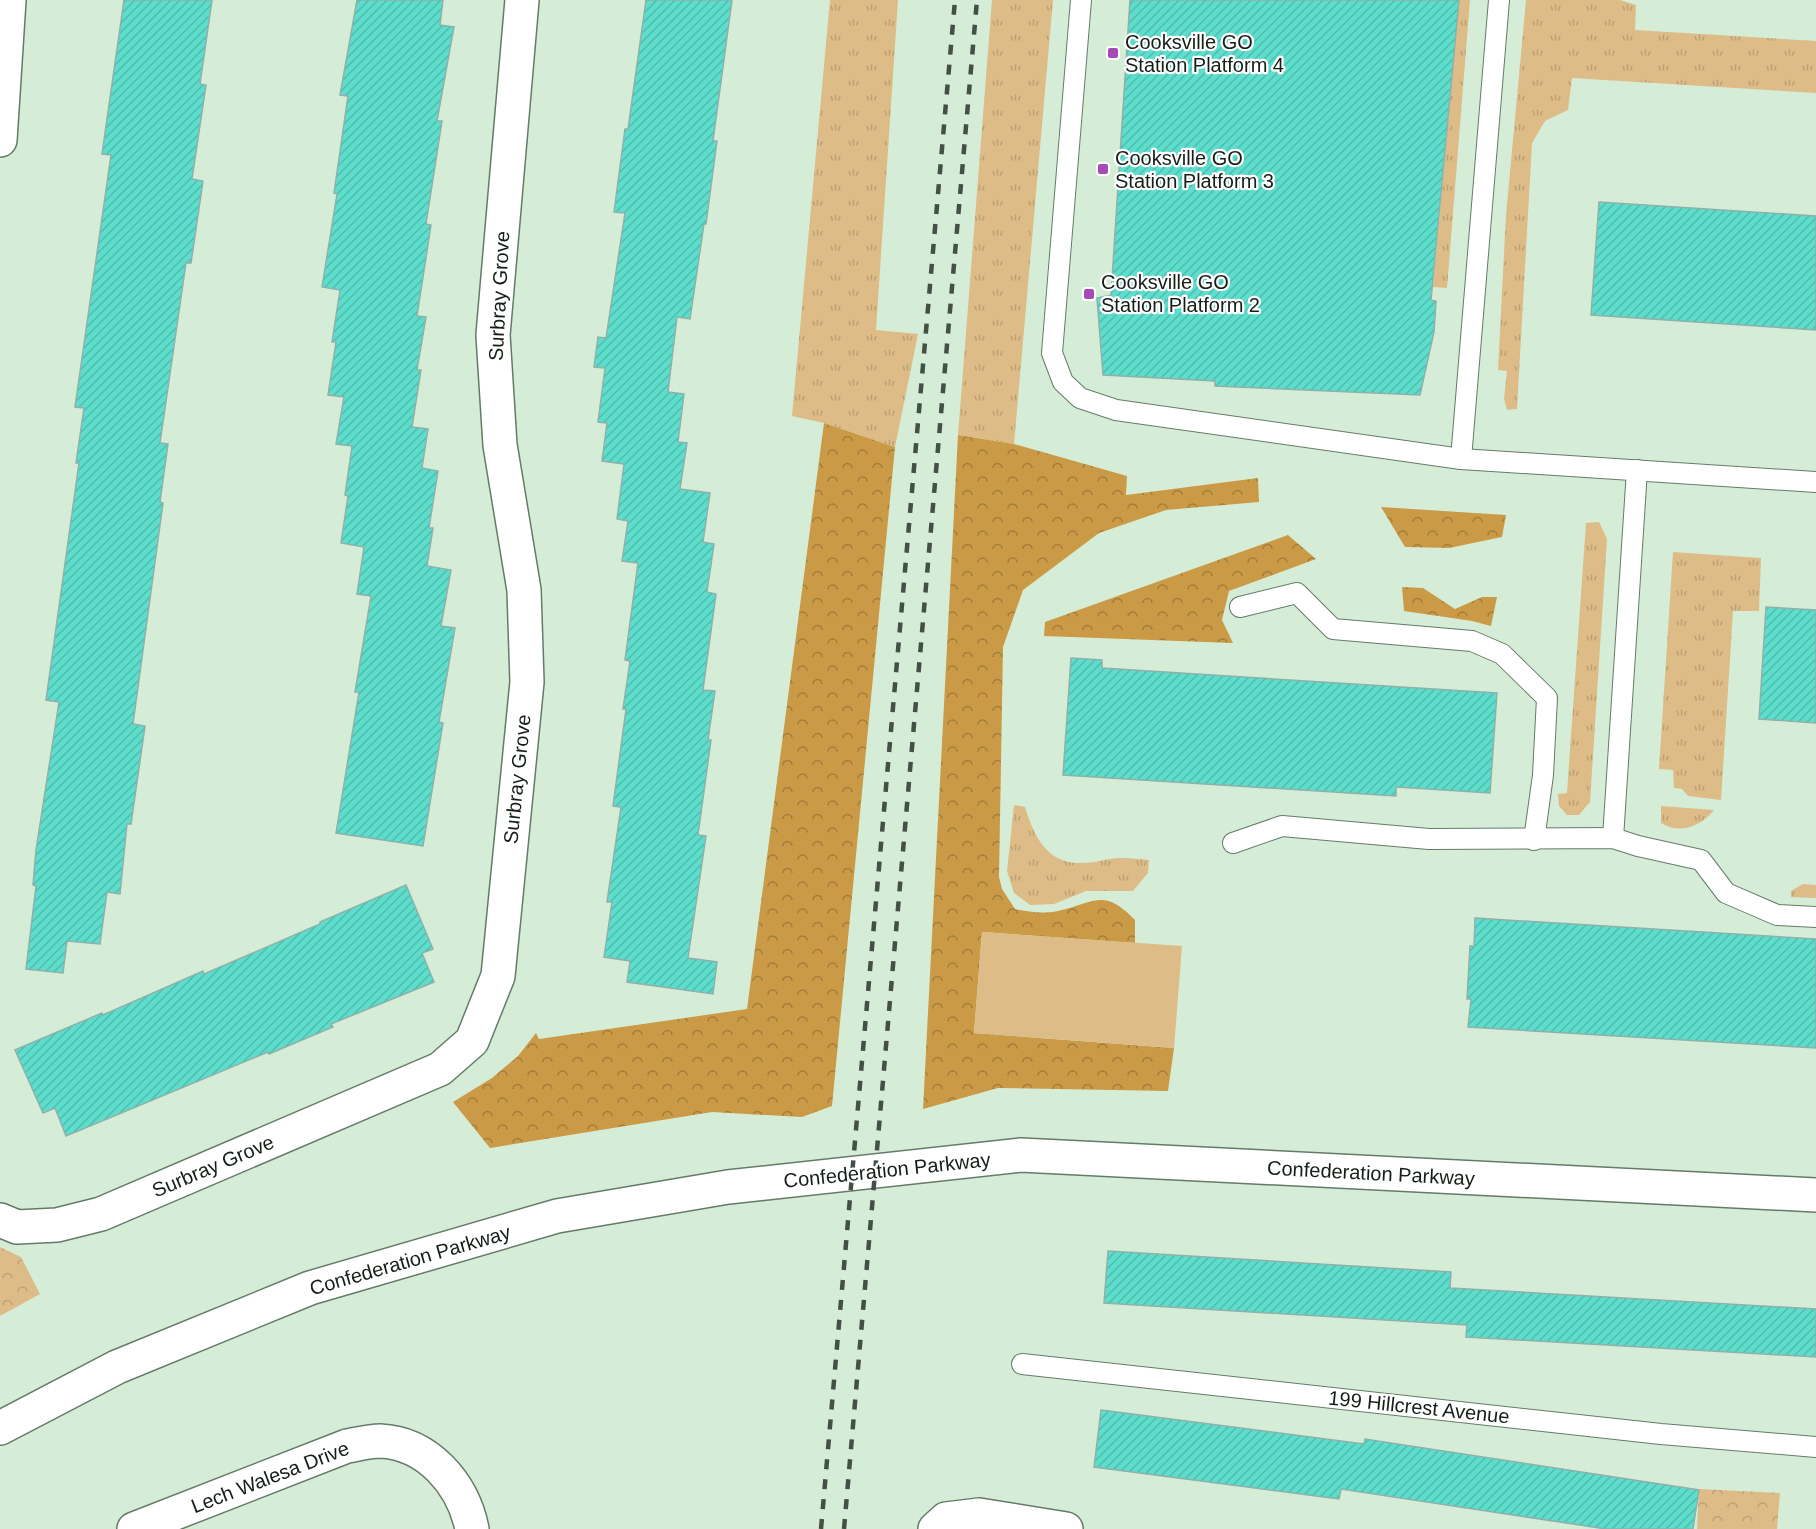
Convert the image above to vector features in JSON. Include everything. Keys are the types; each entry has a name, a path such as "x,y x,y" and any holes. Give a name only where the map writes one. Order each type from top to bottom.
{"street":[{"path":"0,140 2,63 9,0"},
{"name":"Surbray Grove","path":"0,1220 17,1227 57,1225 101,1214 440,1069 472,1041 482,1020 498,976 527,682 524,591 500,445 493,335 522,0"},
{"name":"Confederation Parkway","path":"0,1428 117,1367 310,1288 557,1216 728,1187 1022,1155 1816,1195"},
{"name":"Lech Walesa Drive","path":"134,1529 347,1446 380,1441 411,1446 438,1464 459,1492 472,1529"},
{"path":"935,1529 946,1519 979,1515 1066,1529"}],"lane":[{"path":"1081,0 1052,353 1063,382 1080,398 1116,410 1461,459 1816,482"},
{"path":"1461,459 1499,0"},
{"path":"1613,838 1637,470"},
{"path":"1240,607 1297,593 1333,629 1472,641 1503,654 1546,698 1543,775 1534,840"},
{"path":"1233,843 1282,826 1429,839 1613,838 1701,860 1726,892 1777,915 1816,917"},
{"name":"199 Hillcrest Avenue","path":"1023,1364 1649,1433 1816,1447"}],"green space":[{"path":"830,0 898,0 876,330 918,334 895,447 824,423 792,416"},
{"path":"992,0 1053,0 1014,444 958,435"},
{"path":"1459,0 1470,0 1447,288 1433,287"},
{"path":"1526,0 1620,0 1636,5 1635,30 1816,41 1816,93 1572,78 1568,110 1545,121 1532,143 1517,409 1507,410 1504,399 1507,371 1498,370 1506,215"},
{"path":"824,423 895,447 832,1106 802,1117 712,1112 490,1148 453,1102 492,1078 518,1056 536,1033 539,1039 747,1009"},
{"path":"958,435 1014,444 1127,476 1126,495 1258,478 1259,502 1166,510 1099,533 1023,590 1003,647 999,877 1002,889 1015,909 1031,912 1058,911 1098,900 1115,904 1135,920 1135,943 982,932 974,1033 1174,1048 1168,1091 998,1088 923,1109"},
{"path":"1381,507 1506,515 1502,537 1449,548 1405,547"},
{"path":"1599,522 1607,539 1590,802 1579,815 1567,815 1559,806 1558,794 1567,793 1586,523"},
{"path":"1288,535 1316,559 1229,591 1222,620 1233,643 1044,636 1045,622"},
{"path":"1673,552 1761,558 1759,611 1733,611 1721,800 1688,796 1682,789 1674,788 1673,770 1659,769"},
{"path":"1402,587 1423,588 1455,609 1482,597 1497,597 1491,626 1404,611"},
{"path":"1014,805 1025,807 1044,847 1060,859 1083,863 1116,858 1149,860 1148,873 1133,891 1086,891 1054,904 1030,905 1014,893 1007,871"},
{"path":"1661,806 1714,810 1697,824 1675,828 1661,823"},
{"path":"1803,884 1816,885 1816,898 1791,897 1791,891"},
{"path":"982,932 1182,946 1174,1048 974,1033"},
{"path":"0,1247 21,1257 40,1294 0,1316"},
{"path":"1699,1489 1780,1493 1777,1529 1697,1529"}],"building":[{"path":"124,0 212,0 200,84 206,85 192,179 203,181 191,263 186,263 160,443 168,444 160,502 163,503 133,724 145,726 131,824 127,824 120,894 107,892 100,944 67,941 63,973 26,969 36,886 33,885 36,850 59,702 46,700 79,463 76,463 84,408 75,407 111,155 102,154"},
{"path":"357,0 443,0 440,25 454,27 437,121 442,121 426,224 431,225 417,316 426,317 417,370 421,370 412,427 428,429 422,468 438,471 429,528 433,528 427,566 451,570 441,626 455,628 439,722 443,723 423,846 336,833 359,692 355,692 371,596 357,594 364,547 341,543 352,446 336,444 344,397 328,395 336,342 332,342 340,290 322,287 337,194 334,193 348,96 340,95"},
{"path":"646,0 732,0 713,141 717,141 706,224 704,224 690,319 677,317 668,392 684,394 678,442 687,443 680,489 710,493 703,542 714,544 707,592 716,594 703,690 715,691 698,835 706,836 688,958 717,962 713,994 627,982 630,961 604,957 612,902 607,902 621,807 613,806 630,661 625,660 638,563 622,561 628,521 617,519 624,464 602,461 607,423 598,422 605,368 594,367 598,337 606,338 625,213 614,212"},
{"path":"1130,0 1459,0 1431,300 1436,301 1434,332 1420,395 1215,386 1215,381 1103,375 1097,298 1111,295"},
{"path":"1599,202 1816,216 1816,330 1591,315"},
{"path":"1766,607 1816,610 1816,723 1759,719"},
{"path":"1071,658 1102,660 1102,668 1497,693 1490,793 1396,787 1396,796 1063,775"},
{"path":"406,885 433,949 422,953 434,982 331,1024 333,1027 269,1054 268,1052 66,1136 55,1108 43,1113 15,1050 102,1013 103,1015 203,971 204,974"},
{"path":"1475,918 1816,939 1816,1048 1468,1027 1471,999 1467,999 1470,946 1474,946"},
{"path":"1108,1251 1451,1272 1450,1288 1816,1309 1816,1357 1466,1337 1467,1325 1104,1303"},
{"path":"1101,1410 1364,1444 1365,1439 1699,1490 1693,1529 1606,1529 1341,1489 1339,1499 1094,1467"}],"railway":[{"path":"821,1529 955,0"},
{"path":"844,1529 977,0"}],"place":[{"name":"Cooksville GO Station Platform 4","path":"1113,53"},
{"name":"Cooksville GO Station Platform 3","path":"1103,169"},
{"name":"Cooksville GO Station Platform 2","path":"1089,294"}]}
